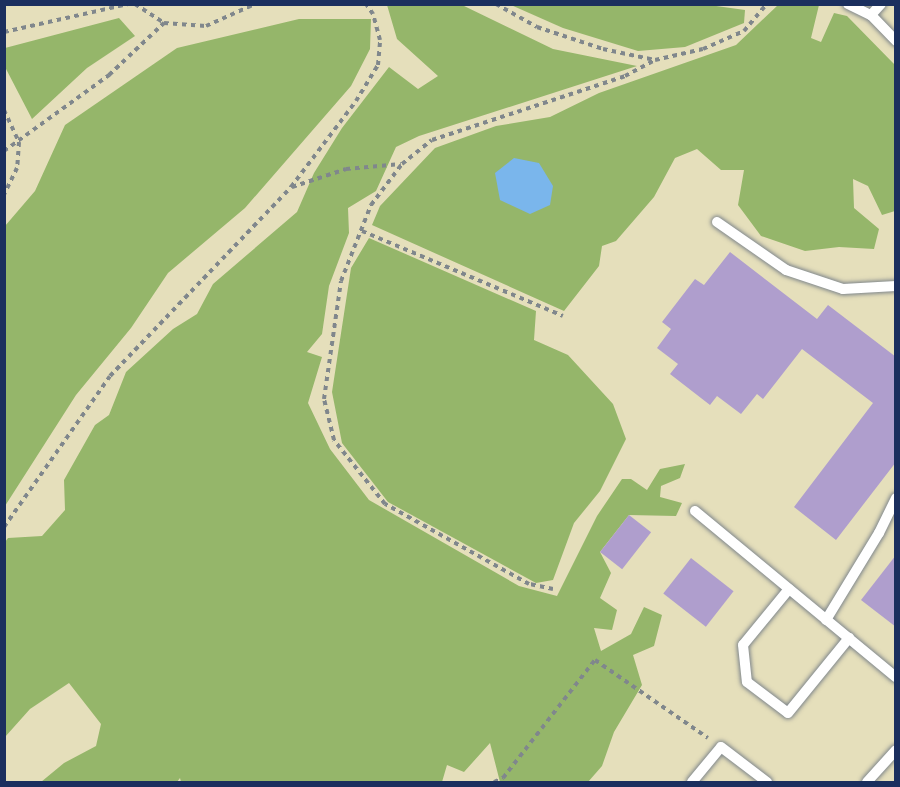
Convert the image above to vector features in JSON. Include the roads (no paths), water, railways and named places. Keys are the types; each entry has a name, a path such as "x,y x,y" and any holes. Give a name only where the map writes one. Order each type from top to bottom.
{"lane":[{"path":"848,4 872,15 896,42"},
{"path":"872,15 881,4"},
{"path":"717,222 786,270 843,289 896,286"},
{"path":"826,620 879,533 896,498"},
{"path":"695,512 896,677"},
{"path":"789,589 743,645 747,682 788,713 849,639"},
{"path":"692,783 721,747 768,783"},
{"path":"867,783 896,750"}],"water":[{"path":"514,158 539,163 553,186 550,205 530,214 500,200 495,173"}]}
